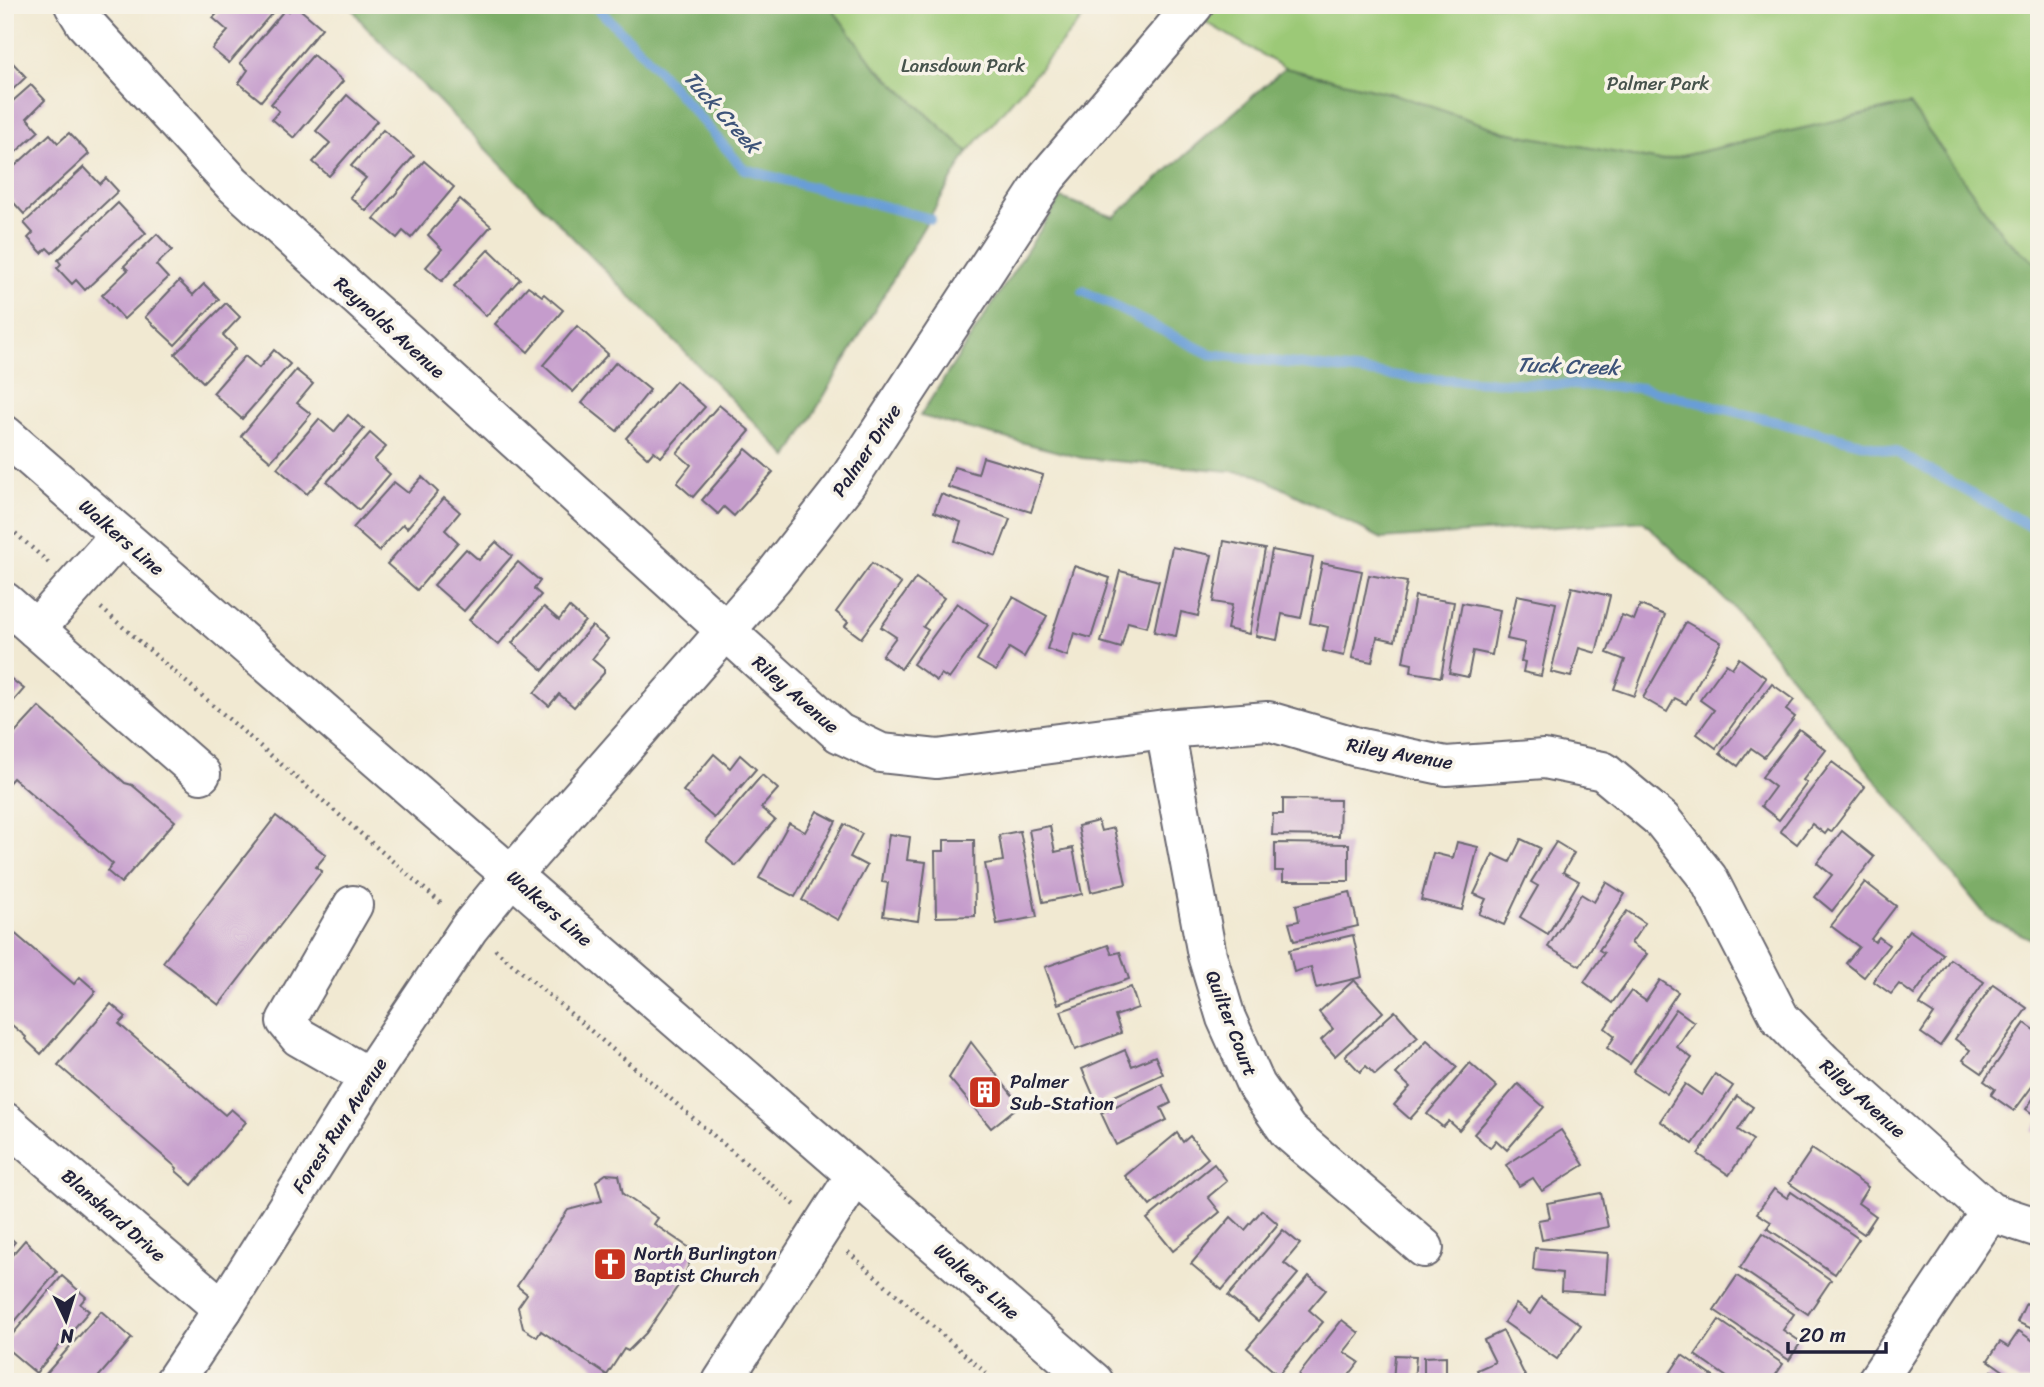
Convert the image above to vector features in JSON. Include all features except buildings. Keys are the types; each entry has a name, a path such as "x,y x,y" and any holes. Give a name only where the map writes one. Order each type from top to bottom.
{"street":[{"name":"Reynolds Avenue","path":"74,5 85,23 232,183 724,631"},
{"name":"Palmer Drive","path":"512,875 772,578 845,485 1047,177 1194,5"},
{"name":"Walkers Line","path":"5,435 1094,1382"},
{"path":"36,629 120,535"},
{"path":"5,602 201,774"},
{"name":"Riley Avenue","path":"724,631 839,733 881,753 937,759 1165,729 1268,721 1357,747 1446,765 1544,759 1603,771 1662,820 1709,878 1780,1018 1823,1062 1990,1212 2039,1228"},
{"name":"Quilter Court","path":"1165,729 1207,955 1226,1018 1256,1085 1288,1131 1424,1248"},
{"name":"Forest Run Avenue","path":"174,1382 369,1077 469,928 512,875"},
{"path":"353,905 286,1021 299,1037 369,1077"},
{"name":"Blanshard Drive","path":"5,1122 223,1309"},
{"path":"722,1382 855,1175"},
{"path":"1876,1382 1990,1212"}],"path":[{"path":"5,524 996,1382"}],"green space":[{"path":"350,5 829,5 875,66 968,152 788,457 364,25"},
{"name":"Lansdown Park","path":"829,5 1094,5 968,152 875,66"},
{"name":"Palmer Park","path":"1218,5 2039,5 2039,266 2005,238 1909,104 1660,161 1505,132 1397,95 1285,68 1204,21"},
{"path":"1285,68 1397,95 1505,132 1660,161 1909,104 2005,238 2039,266 2039,943 1988,918 1742,616 1643,521 1382,539 1253,473 1082,458 920,416 1061,198 1114,217"}],"waterway":[{"name":"Tuck Creek","path":"594,5 644,54 744,169 931,219"},
{"name":"Tuck Creek","path":"1083,291 1210,354 1423,379 1642,388 1896,452 2039,531"}],"place":[{"name":"Palmer Sub-Station","path":"985,1092"},
{"name":"North Burlington Baptist Church","path":"610,1264"}]}
